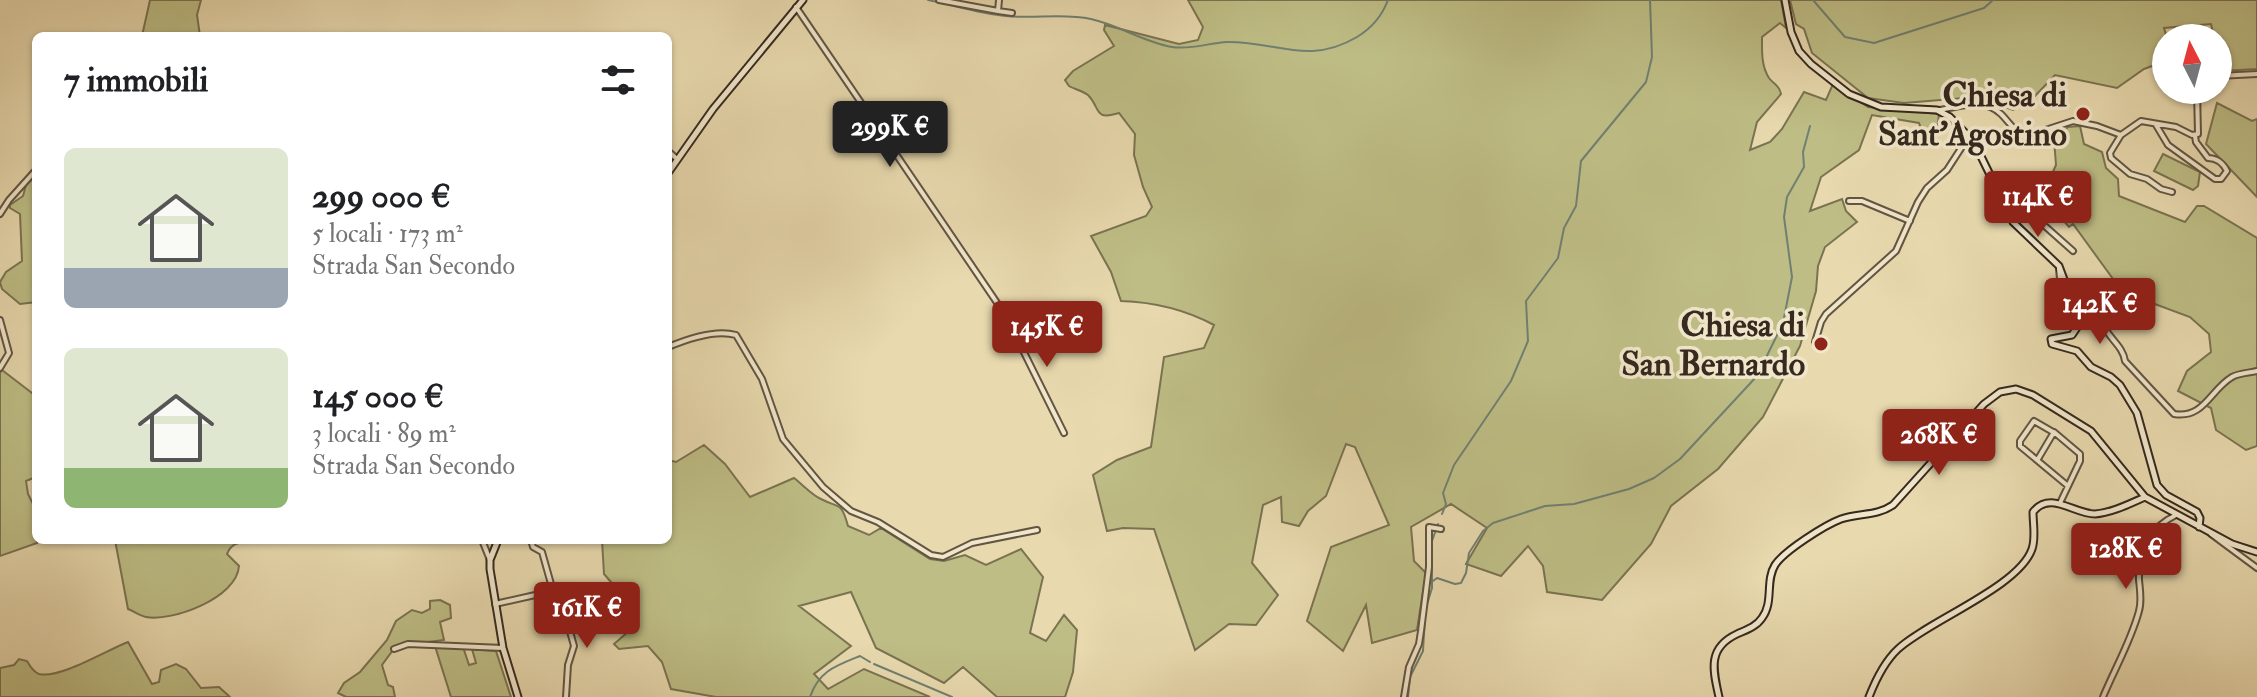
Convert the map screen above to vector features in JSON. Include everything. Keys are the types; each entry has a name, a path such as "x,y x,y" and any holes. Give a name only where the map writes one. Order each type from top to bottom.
{"street":[{"path":"672,167 713,109 802,0"},
{"path":"939,0 1012,13"},
{"path":"998,11 999,0"},
{"path":"1785,0 1791,32 1799,51 1849,94 1881,107 1937,110 1981,104 1991,106 2024,137 2073,121 2121,135"},
{"path":"796,7 1006,316 1064,433"},
{"path":"2232,75 2257,74"},
{"path":"2156,125 2168,145 2215,179 2221,179 2227,171 2225,167 2215,158 2208,158 2196,142 2197,104"},
{"path":"1950,117 1960,107"},
{"path":"1937,110 1950,117 1977,146 2013,222 2059,266 2078,317 2078,326 2072,335 2054,336 2052,344 2077,351 2095,371 2111,377 2120,385 2137,413 2157,485 2166,495 2197,512 2199,527"},
{"path":"2172,192 2130,174 2111,158 2110,153 2121,135 2141,121 2176,127 2195,136"},
{"path":"1815,342 1826,314 1896,251 1927,188 1947,170 1969,136"},
{"path":"672,155 677,159"},
{"path":"0,214 32,175"},
{"path":"1849,201 1862,201 1910,221"},
{"path":"2006,207 2015,205 2031,215 2073,251"},
{"path":"2049,313 2063,306 2059,266"},
{"path":"2065,281 2072,284 2102,321 2124,354 2125,361 2174,414 2183,415 2197,410 2208,403 2231,378 2257,371"},
{"path":"0,320 9,348 8,358 0,368"},
{"path":"672,346 701,337 725,333 736,335 762,379 783,439 814,477 851,511 878,522 931,555 947,557 972,543 1037,530"},
{"path":"1719,697 1712,669 1716,652 1728,639 1750,628 1764,616 1769,604 1771,576 1779,560 1829,524 1880,512 1893,505 1984,404 2000,392 2024,390 2084,425 2145,497 2210,533 2247,551 2257,552"},
{"path":"2060,503 2080,461 2080,454 2054,432 2034,421 2020,441 2022,448 2068,486"},
{"path":"2038,459 2054,432"},
{"path":"1869,697 1881,671 1901,646 2005,580 2023,563 2033,547 2033,512 2042,504 2060,503 2095,514 2145,497"},
{"path":"2103,697 2127,646 2140,608 2139,567 2144,545 2154,529 2176,515"},
{"path":"1404,697 1409,667 1421,631 1429,567 1427,533 1429,527 1441,529"},
{"path":"2210,533 2218,542 2257,568"},
{"path":"484,544 490,560 503,648 518,697"},
{"path":"490,560 496,544"},
{"path":"532,544 542,552 559,611"},
{"path":"495,604 553,591"},
{"path":"566,697 568,665 574,646 564,610 603,598"},
{"path":"394,649 408,644 503,648"}],"shaded area":[{"path":"150,0 201,0 197,15 199,32 143,32"},
{"path":"1188,0 1781,0 1786,28 1780,23 1762,37 1762,47 1766,73 1781,94 1757,122 1750,150 1770,142 1782,129 1804,92 1826,100 1833,84 1868,107 1939,114 1936,140 1922,132 1919,123 1872,115 1859,150 1821,177 1810,211 1842,199 1846,211 1857,222 1825,247 1800,346 1763,417 1718,469 1671,506 1651,544 1602,600 1547,592 1543,566 1528,546 1501,576 1466,564 1487,528 1451,504 1411,527 1414,561 1426,573 1417,630 1372,643 1366,605 1343,651 1307,621 1331,547 1389,525 1355,447 1346,444 1326,496 1308,511 1299,526 1282,522 1281,497 1263,505 1252,563 1278,595 1256,625 1229,624 1195,650 1154,529 1107,531 1093,475 1117,460 1151,447 1164,357 1204,348 1214,325 1169,308 1121,301 1111,272 1091,236 1146,216 1152,207 1134,155 1135,134 1119,113 1101,114 1088,95 1069,86 1065,80 1073,71 1114,46 1104,30 1105,25 1179,44 1198,40 1203,27"},
{"path":"1790,0 2257,0 2257,69 2232,70 2232,24 2152,24 2152,66 2117,88 2055,75 2035,96 2013,110 1977,97 1904,103 1868,98 1812,53 1804,29 1796,24"},
{"path":"2217,104 2252,121 2257,119 2257,197 2206,144"},
{"path":"2080,126 2084,144 2102,152 2106,168 2118,179 2119,196 2185,222 2197,206 2204,206 2257,238 2257,446 2246,450 2216,430 2211,408 2178,391 2187,371 2211,352 2209,334 2190,317 2136,297 2116,283 2073,224 2069,227 2042,196 2056,165 2054,139 2068,127"},
{"path":"2163,154 2200,172 2198,186 2193,190 2154,171"},
{"path":"32,180 32,302 20,304 2,289 0,282 6,272 22,261 20,214 10,205 23,196 26,185"},
{"path":"2,370 32,393 32,479 26,481 32,502 34,544 0,556"},
{"path":"704,445 725,464 750,497 794,478 818,497 839,507 848,526 869,535 881,528 930,559 944,561 965,555 986,565 1021,549 1043,577 1030,633 1046,641 1064,615 1077,630 1073,672 1065,697 997,697 963,667 944,683 876,648 851,592 799,606 851,646 814,674 828,689 864,669 930,697 716,697 671,689 662,662 648,646 619,649 614,644 637,624 636,611 604,574 602,544 672,544 672,461 676,462"},
{"path":"116,544 237,544 227,554 239,566 235,578 216,598 186,611 157,618 128,609"},
{"path":"440,600 450,605 451,618 440,622 444,640 396,646 382,665 395,697 346,697 338,693 387,640 396,621 412,610 422,613 430,609 430,601"},
{"path":"128,642 152,684 159,682 161,670 176,664 186,669 201,688 219,687 230,697 0,697 0,668 14,665 19,659 27,661 37,673 48,674 71,668"},
{"path":"435,646 463,647 469,665 476,663 472,649 496,651 511,697 451,697"}],"waterway":[{"path":"928,0 996,15 1091,19 1172,47 1227,42 1307,51 1339,46 1357,37 1376,21 1388,0"},
{"path":"1442,514 1446,504 1443,493 1454,465 1511,381 1528,341 1526,301 1558,258 1564,228 1576,206 1581,161 1646,82 1652,57 1650,0"},
{"path":"1813,0 1845,37 1874,43 1984,8 1993,0"},
{"path":"1433,581 1437,578 1461,583 1469,553 1483,531 1493,523 1545,506 1574,504 1629,489 1654,478 1680,459 1757,376 1783,323 1792,277 1784,217 1787,197 1804,167 1803,152 1810,126"},
{"path":"1425,611 1432,588 1432,541 1438,524"},
{"path":"1408,697 1410,677 1423,651 1425,617"},
{"path":"810,697 823,675 836,667 860,656 870,662"},
{"path":"874,664 952,697"}],"place":[{"name":"Chiesa di Sant'Agostino","path":"2083,114"},
{"name":"Chiesa di San Bernardo","path":"1821,344"}]}
